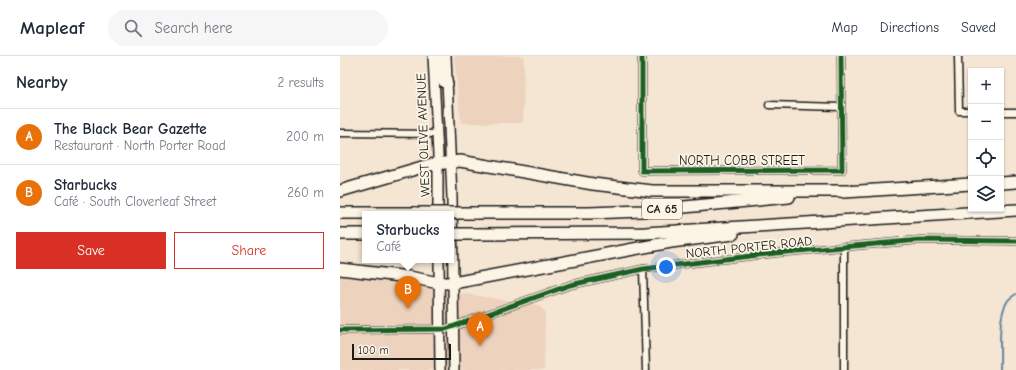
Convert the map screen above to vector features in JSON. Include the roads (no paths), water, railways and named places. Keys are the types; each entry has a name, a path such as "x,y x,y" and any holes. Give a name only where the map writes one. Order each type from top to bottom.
{"highway":[{"path":"340,192 438,163 451,162 467,162 593,184 652,190 850,191"},
{"path":"1004,183 1016,182"},
{"name":"CA 65","path":"454,213 589,213 642,210 850,191 968,184"},
{"name":"CA 65","path":"454,234 645,232 1016,210"},
{"name":"CA 65","path":"340,213 362,213"},
{"path":"340,269 409,277 439,283 453,283 671,242 813,227 857,219"},
{"path":"340,234 362,234"}],"main road":[{"name":"WEST OLIVE AVENUE","path":"433,56 438,163 438,211"},
{"path":"438,56 441,78 444,83 448,84"},
{"name":"WEST OLIVE AVENUE","path":"446,56 452,211"},
{"name":"WEST OLIVE AVENUE","path":"439,263 439,283 454,370"},
{"name":"WEST OLIVE AVENUE","path":"440,370 453,283 453,263"}],"street":[{"name":"NORTH COBB STREET","path":"642,56 642,171 842,170 841,107"},
{"path":"769,105 841,107 841,56"},
{"path":"958,56 958,111 968,111"},
{"path":"1004,112 1016,112"},
{"path":"340,133 437,134"},
{"name":"NORTH PORTER ROAD","path":"446,329 570,285 643,269 776,253 920,240 1016,241"},
{"path":"844,248 844,370"},
{"path":"643,269 646,370"},
{"path":"340,330 446,329"}],"waterway":[{"path":"1000,370 1000,335 1002,317 1008,301 1016,294"}],"place":[{"name":"Starbucks","path":"408,309"},
{"name":"The Black Bear Gazette","path":"480,346"}]}
